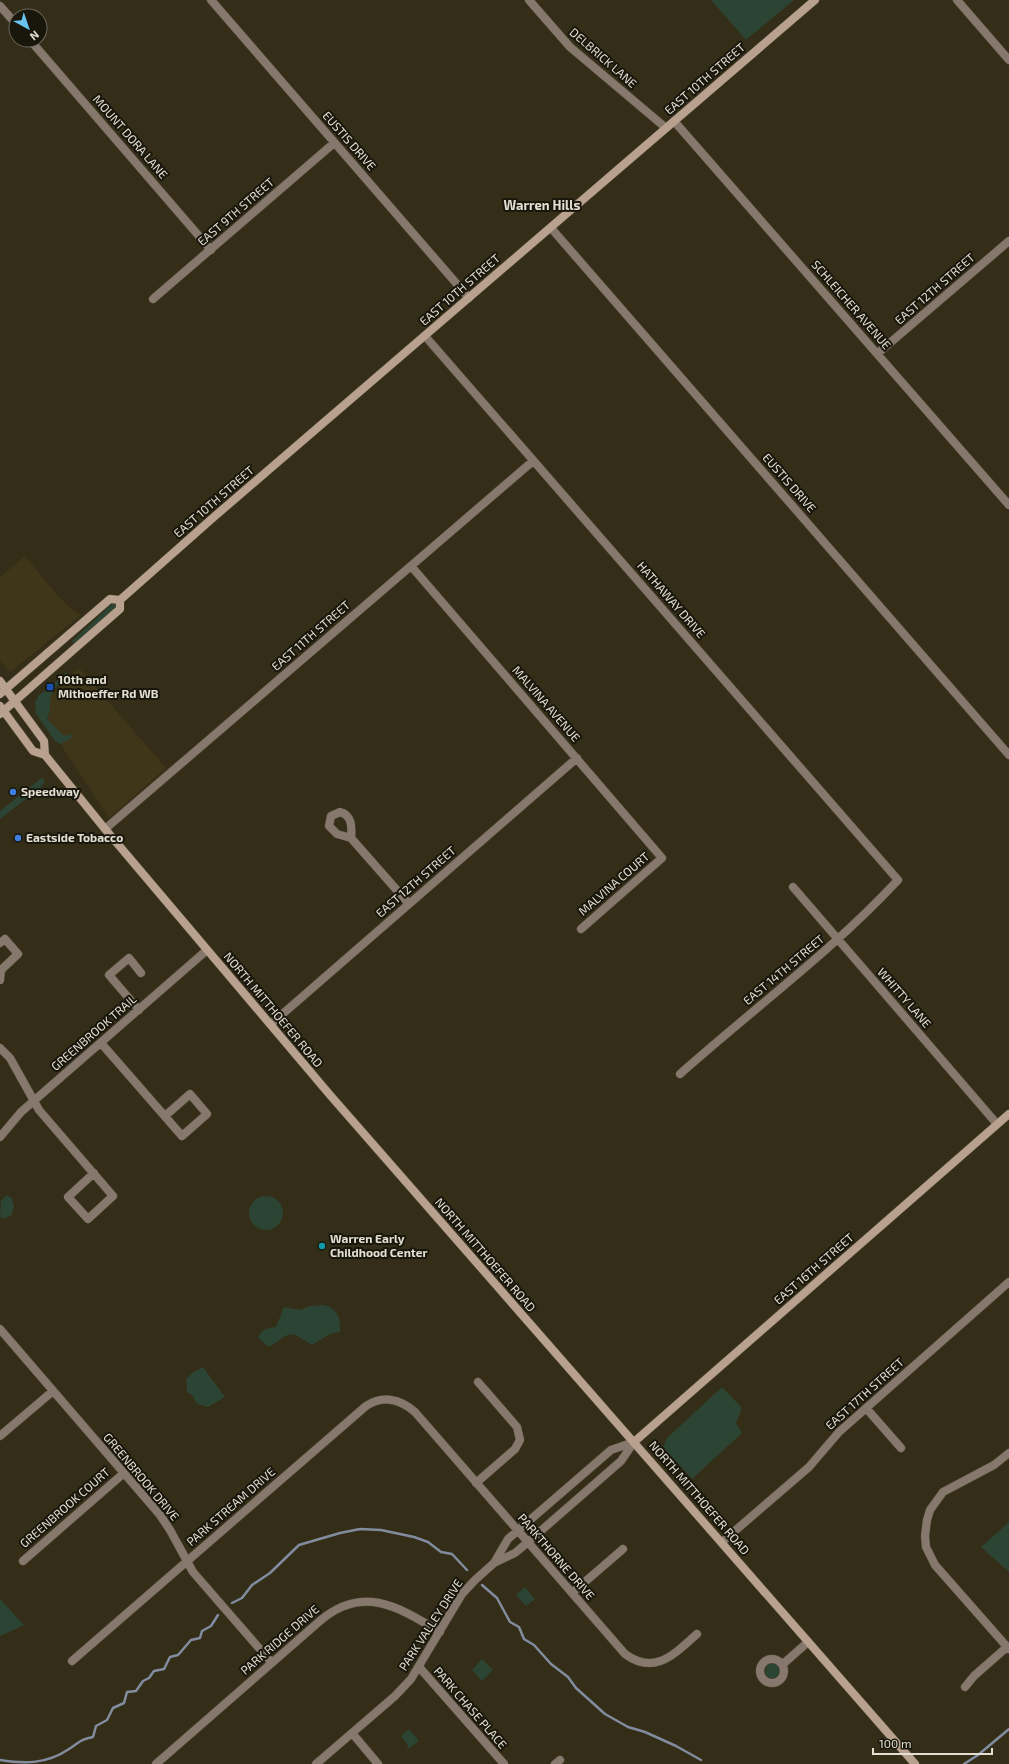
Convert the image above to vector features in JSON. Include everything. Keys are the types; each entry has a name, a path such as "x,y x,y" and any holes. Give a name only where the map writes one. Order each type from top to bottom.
{"main road":[{"name":"EAST 10TH STREET","path":"3,692 110,599 120,600 815,0"},
{"name":"EAST 10TH STREET","path":"1,710 15,701 120,609 120,600"},
{"name":"NORTH MITTHOEFER ROAD","path":"0,681 3,692 15,701 44,741 45,755"},
{"name":"NORTH MITTHOEFER ROAD","path":"1,710 33,750 45,755 105,830 330,1095 915,1764"},
{"name":"EAST 16TH STREET","path":"634,1442 1009,1114"}],"street":[{"name":"EUSTIS DRIVE","path":"211,0 469,298"},
{"name":"DELBRICK LANE","path":"529,0 570,47 666,128"},
{"path":"957,0 1009,60"},
{"path":"0,6 8,15"},
{"name":"MOUNT DORA LANE","path":"37,48 211,250"},
{"name":"SCHLEICHER AVENUE","path":"674,121 1009,505"},
{"name":"EAST 9TH STREET","path":"154,299 334,143"},
{"name":"EUSTIS DRIVE","path":"551,228 1009,755"},
{"name":"EAST 12TH STREET","path":"878,354 1009,241"},
{"name":"HATHAWAY DRIVE","path":"425,336 898,880"},
{"name":"EAST 11TH STREET","path":"105,830 533,461"},
{"name":"MALVINA AVENUE","path":"411,566 662,858"},
{"name":"EAST 12TH STREET","path":"271,1024 576,758"},
{"path":"351,838 409,904"},
{"name":"MALVINA COURT","path":"581,928 662,858"},
{"name":"EAST 14TH STREET","path":"680,1074 838,940 898,880"},
{"name":"WHITTY LANE","path":"793,887 997,1124"},
{"path":"0,943 5,939 18,954 1,970 0,980"},
{"name":"GREENBROOK TRAIL","path":"0,1137 16,1117 207,950"},
{"path":"138,1010 109,975 129,958 142,973"},
{"path":"101,1043 182,1136 207,1114 190,1094 165,1116"},
{"path":"0,1048 9,1056 35,1100 39,1110 94,1173 113,1196 88,1219 68,1197 94,1173"},
{"name":"EAST 17TH STREET","path":"722,1542 809,1467 839,1432 1009,1282"},
{"name":"GREENBROOK DRIVE","path":"0,1329 165,1521 186,1562 196,1576 272,1663"},
{"path":"476,1483 515,1449 520,1436 517,1427 478,1382"},
{"path":"0,1436 53,1391"},
{"name":"PARK STREAM DRIVE","path":"72,1661 366,1406 376,1400 391,1400 405,1404 414,1412"},
{"path":"866,1408 901,1448"},
{"name":"PARKTHORNE DRIVE","path":"414,1412 625,1654 636,1661 650,1663 666,1660 697,1634"},
{"name":"PARK VALLEY DRIVE","path":"494,1563 508,1539 611,1450 634,1442"},
{"name":"PARK VALLEY DRIVE","path":"316,1764 399,1692 419,1667 462,1594 475,1580 494,1563 515,1553 528,1542 621,1461 634,1442"},
{"path":"966,1687 974,1676 1008,1648 942,1574 929,1556 926,1547 925,1528 930,1510 943,1492 994,1465 1009,1453"},
{"name":"GREENBROOK COURT","path":"23,1561 124,1473"},
{"path":"572,1593 623,1549"},
{"name":"PARK RIDGE DRIVE","path":"156,1764 327,1615 351,1604 377,1602 395,1606 440,1632"},
{"path":"783,1664 808,1642"},
{"name":"PARK CHASE PLACE","path":"419,1667 504,1764"},
{"path":"352,1733 378,1764"}],"shaded area":[{"path":"25,556 57,595 74,611 81,615 10,672 0,661 0,577"},
{"path":"79,668 166,768 109,818 48,725 48,698"}],"green space":[{"path":"711,0 794,0 746,40"},
{"path":"113,603 117,604 116,607 74,644 72,641"},
{"path":"66,672 69,675 68,678 53,691 47,719 64,736 73,734 70,739 60,744 55,741 36,714 35,702 39,695 48,689"},
{"path":"43,777 44,783 40,788 0,819 0,811"},
{"path":"6,1195 12,1198 14,1208 11,1216 2,1219 0,1216 1,1201"},
{"path":"263,1196 269,1196 273,1197 280,1203 283,1213 282,1220 276,1227 269,1230 263,1230 259,1229 252,1223 249,1216 249,1210 250,1206 256,1199"},
{"path":"323,1305 332,1308 337,1314 340,1322 340,1332 330,1334 312,1345 293,1334 289,1334 269,1347 258,1338 265,1330 276,1327 284,1307 300,1310 310,1306"},
{"path":"203,1367 225,1397 208,1407 197,1404 192,1395 187,1392 186,1379 192,1373"},
{"path":"722,1387 742,1408 736,1423 742,1433 692,1479 663,1447 667,1438"},
{"path":"1009,1522 1009,1572 981,1547"},
{"path":"525,1587 535,1599 526,1606 516,1595"},
{"path":"0,1599 24,1625 0,1636"},
{"path":"482,1659 493,1670 482,1681 472,1670"},
{"path":"773,1663 779,1665 781,1671 779,1677 773,1679 767,1677 765,1671 767,1665"},
{"path":"409,1729 419,1741 408,1749 408,1745 401,1736"}],"waterway":[{"path":"232,1603 242,1598 252,1585 270,1573 299,1545 340,1533 360,1529 381,1530 414,1537 428,1542 441,1552 452,1554 467,1570"},
{"path":"482,1585 497,1598 510,1622 519,1627 524,1639 534,1645 551,1664 568,1677 576,1688 605,1714 628,1727 645,1732 676,1746 701,1760"},
{"path":"0,1760 36,1762 52,1758 61,1754 82,1740 93,1737 96,1726 107,1720 113,1708 124,1703 127,1692 136,1691 143,1681 149,1678 154,1671 164,1669 170,1657 178,1655 191,1640 200,1638 202,1631 211,1626 218,1615"},
{"path":"964,1764 978,1755 1009,1729"}],"place":[{"name":"10th and Mithoeffer Rd WB","path":"50,687"},
{"name":"Speedway","path":"13,792"},
{"name":"Eastside Tobacco","path":"18,838"},
{"name":"Warren Early Childhood Center","path":"322,1246"}],"district":[{"name":"Warren Hills","path":"542,205"}]}
